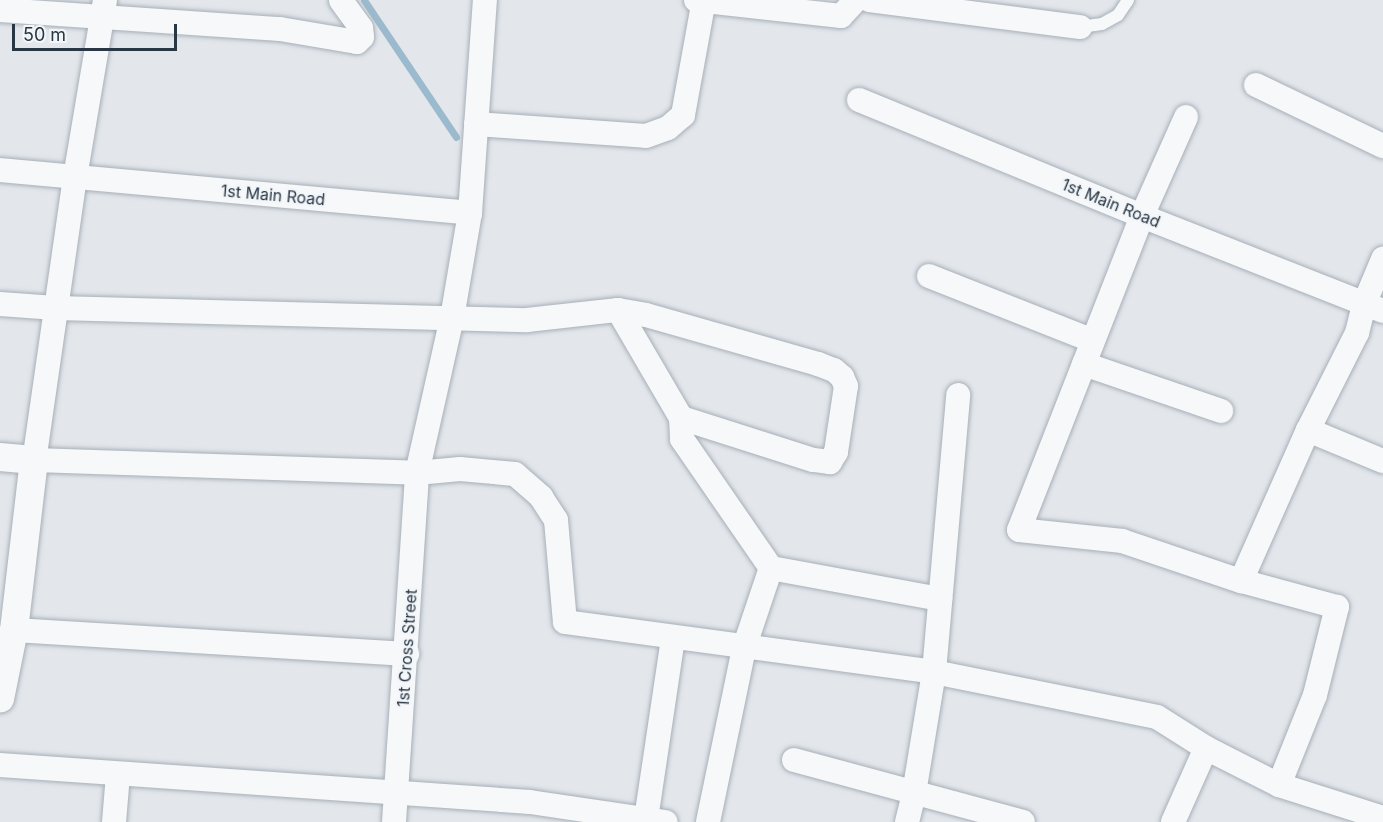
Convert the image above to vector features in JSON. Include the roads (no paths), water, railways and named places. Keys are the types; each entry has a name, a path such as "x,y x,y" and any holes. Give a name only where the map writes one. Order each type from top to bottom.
{"street":[{"path":"0,10 104,8 357,42 362,37 361,28 341,0"},
{"name":"1st Cross Street","path":"394,822 407,654 417,473 452,318 470,213 485,0"},
{"path":"476,123 646,136 668,128 683,115 701,0 841,16 856,0"},
{"path":"869,0 1080,27"},
{"path":"0,699 75,177 104,8"},
{"path":"1256,85 1383,146"},
{"name":"1st Main Road","path":"859,100 1142,216 1374,307"},
{"path":"1186,117 1142,216 1019,530 1122,541 1241,581 1337,607 1315,695 1279,785"},
{"name":"1st Main Road","path":"0,170 470,213"},
{"path":"1241,581 1308,430 1357,333 1374,307 1383,259"},
{"path":"929,276 1093,342"},
{"path":"0,304 56,308 527,320 618,310 646,315 818,364 834,370 842,377 846,386 836,452 830,462 813,460 681,418"},
{"path":"618,310 681,418 682,439 771,568 940,599"},
{"path":"1084,364 1221,411"},
{"path":"907,822 934,672 958,395"},
{"path":"1308,430 1383,461"},
{"path":"0,457 417,473 460,469 514,474 541,497 556,520 565,622 934,672 1157,717 1206,748 1279,785 1369,817"},
{"path":"708,822 744,648 771,568"},
{"path":"10,619 407,654"},
{"path":"0,765 530,802 656,820 673,638"},
{"path":"1173,822 1206,748"},
{"path":"794,760 1023,822"},
{"path":"114,822 118,774"}],"lane":[{"path":"1080,27 1102,24 1118,15 1128,0"}],"waterway":[{"path":"364,0 456,137"}]}
